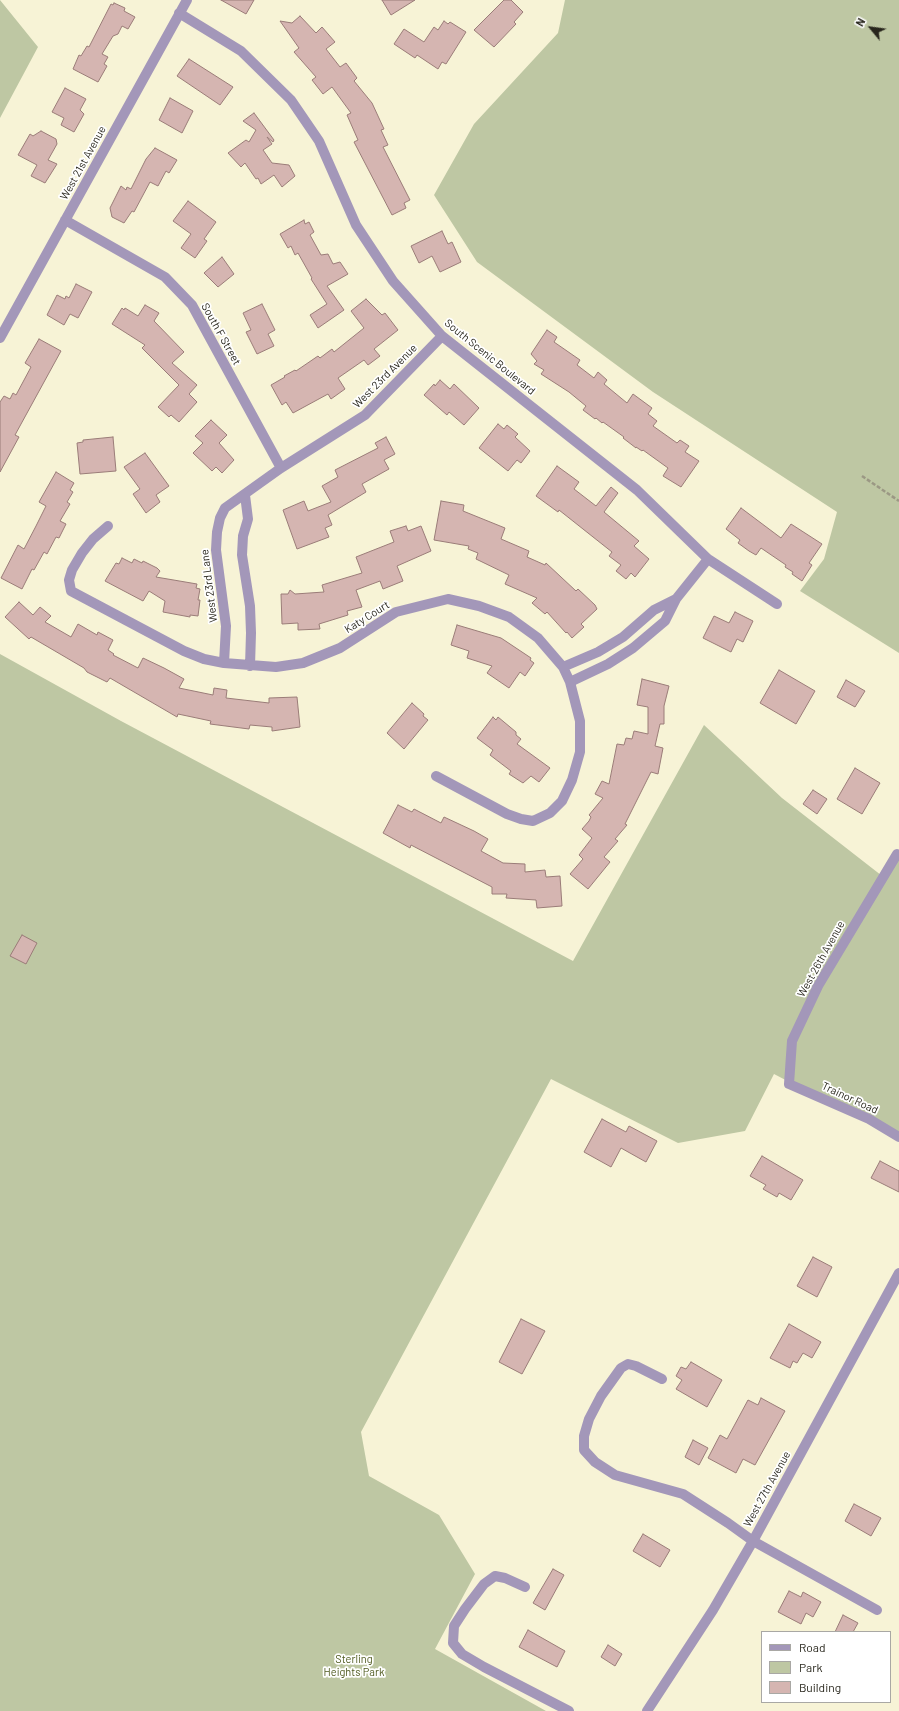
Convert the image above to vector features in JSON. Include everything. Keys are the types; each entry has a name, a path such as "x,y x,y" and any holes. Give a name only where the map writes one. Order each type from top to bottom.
{"street":[{"name":"West 21st Avenue","path":"0,338 186,0"},
{"name":"South Scenic Boulevard","path":"179,13 241,51 291,100 319,141 356,225 393,281 442,336 636,490 708,559 777,604"},
{"name":"South F Street","path":"65,220 165,277 192,305 281,468"},
{"name":"West 23rd Avenue","path":"281,468 365,415 442,336"},
{"name":"West 23rd Lane","path":"224,663 226,626 224,599 217,565 217,532 220,518 225,508 281,468"},
{"path":"245,495 248,519 243,536 242,555 250,606 250,666"},
{"name":"Katy Court","path":"108,526 93,539 82,553 72,570 69,580 71,591 184,651 204,659 250,666 276,667 303,663 340,648 396,612 448,599 479,606 509,617 538,638 563,667 570,682 580,721 580,752 572,780 562,800 550,813 533,821 521,819 507,814 436,776"},
{"path":"570,682 608,664 633,648 665,621 676,599 708,559"},
{"path":"563,667 598,652 623,637 654,610 676,599"},
{"name":"West 26th Avenue","path":"789,1084 792,1042 818,986 897,854"},
{"name":"Trainor Road","path":"789,1084 868,1119 899,1137"},
{"name":"West 27th Avenue","path":"647,1711 713,1610 899,1273"},
{"path":"662,1379 636,1366 628,1364 621,1368 601,1396 589,1419 584,1436 584,1450 595,1462 615,1475 683,1494 728,1523 752,1541 876,1610"},
{"path":"525,1587 505,1578 495,1576 484,1584 454,1626 453,1643 462,1654 484,1667 569,1711"}],"path":[{"path":"862,476 899,500"}],"green space":[{"path":"0,0 38,47 0,118"},
{"path":"565,0 899,0 899,653 800,591 824,559 837,512 653,392 477,262 434,195 474,124 558,33"},
{"name":"Sterling Heights Park","path":"0,654 121,721 573,961 704,725 782,798 886,879 899,856 899,1139 774,1074 745,1131 678,1143 551,1079 361,1432 369,1476 439,1515 475,1574 435,1649 546,1711 0,1711"}],"building":[{"path":"221,0 254,0 246,14"},
{"path":"382,0 415,0 391,15"},
{"path":"504,0 511,0 523,12 514,22 516,24 494,47 474,30"},
{"path":"114,3 125,8 124,11 135,17 128,29 122,26 118,34 113,36 102,54 108,57 104,64 107,66 98,82 73,69 79,55 81,56 87,46 89,47 111,4 113,5"},
{"path":"300,16 316,33 322,27 335,42 326,49 340,67 346,63 357,78 354,81 372,103 384,129 381,130 388,145 383,147 410,200 404,203 406,208 392,215 354,142 358,140 347,115 351,113 332,87 323,94 312,80 316,77 294,52 299,48 280,21 292,23"},
{"path":"444,21 448,24 450,22 466,32 446,64 442,62 438,69 417,55 415,58 394,44 404,29 424,42 434,27 438,30"},
{"path":"189,59 233,87 220,105 177,76"},
{"path":"65,88 86,99 80,110 84,114 74,132 61,125 64,118 52,112"},
{"path":"170,98 193,111 182,133 159,120"},
{"path":"254,113 274,140 273,142 267,137 272,144 263,150 272,163 289,165 295,176 282,187 274,175 261,184 258,178 256,179 245,163 241,167 228,153 246,140 249,142 256,130 243,121"},
{"path":"41,131 56,139 57,144 48,160 57,164 45,183 31,176 37,165 18,155 30,134 33,136"},
{"path":"155,148 177,160 169,173 166,171 158,186 150,182 134,212 132,211 124,223 112,217 110,208 121,186 126,190 127,187 131,189 146,159"},
{"path":"188,201 216,222 204,239 207,241 195,258 181,248 191,234 173,221"},
{"path":"304,220 305,224 309,222 314,232 310,235 321,255 328,254 333,264 340,262 348,274 327,286 344,310 318,328 310,315 327,304 311,279 312,278 298,253 295,255 291,246 288,248 280,234"},
{"path":"442,231 448,244 452,242 461,262 440,272 432,256 419,263 411,246"},
{"path":"222,257 234,274 218,287 204,273"},
{"path":"76,284 92,292 78,318 70,314 64,325 47,315 57,295 65,299 66,296 69,298"},
{"path":"366,299 382,315 385,313 398,330 374,349 380,356 368,365 364,360 338,378 345,389 331,399 328,394 293,413 286,402 282,405 271,385 285,377 284,376 295,370 296,371 318,356 320,358 332,349 334,352 364,328 351,311"},
{"path":"262,304 275,330 268,334 274,346 257,354 246,332 251,330 243,313"},
{"path":"145,305 159,313 154,321 184,352 172,363 197,385 189,394 197,402 179,422 171,415 169,417 158,407 179,385 142,348 145,345 112,324 122,308 124,310 125,308 138,316"},
{"path":"547,330 557,337 554,342 580,360 577,365 594,378 598,372 607,380 604,384 627,403 633,394 652,408 648,414 657,421 653,426 677,443 680,440 689,446 685,452 699,461 681,487 663,476 668,468 643,450 642,451 636,448 623,438 624,437 603,422 602,423 596,418 595,419 583,410 586,406 569,392 541,374 544,370 534,364 537,361 531,354"},
{"path":"39,339 61,351 15,435 19,437 0,472 0,402 4,396 10,399 13,393 16,395 31,367 25,363"},
{"path":"440,380 450,389 454,384 479,408 464,425 449,412 447,415 424,395"},
{"path":"211,420 227,435 219,443 234,460 222,473 216,467 212,471 193,453 203,443 195,436"},
{"path":"498,424 504,429 507,425 518,434 515,437 530,451 521,463 517,460 508,471 479,448"},
{"path":"113,437 116,471 80,474 77,443 83,442 83,440"},
{"path":"386,437 395,454 384,460 389,469 362,484 366,492 328,515 332,525 325,528 329,537 297,549 283,510 304,501 308,511 331,502 322,486 338,477 335,470 378,448 375,443"},
{"path":"145,453 169,486 156,495 160,502 146,513 133,494 140,489 124,467"},
{"path":"557,466 579,482 574,489 596,506 611,487 618,493 604,512 639,541 634,546 649,559 635,577 631,573 626,579 616,571 621,565 609,556 612,552 559,510 558,512 536,496"},
{"path":"56,472 74,483 70,490 73,492 67,502 70,504 60,521 66,524 59,538 56,537 47,554 44,552 34,570 32,569 22,589 1,578 18,545 24,549 36,526 46,506 39,502"},
{"path":"441,501 464,505 463,511 505,528 501,539 529,551 527,557 545,565 546,563 576,591 578,589 595,605 597,609 581,624 584,627 572,638 547,612 545,614 532,603 537,598 505,584 509,575 476,559 478,553 468,549 469,546 434,540"},
{"path":"741,508 781,538 791,524 822,544 809,563 812,565 802,581 792,574 793,572 785,567 786,565 761,548 756,555 749,551 738,543 740,540 726,529"},
{"path":"406,526 408,531 421,526 431,551 397,566 403,581 383,589 380,581 356,590 362,607 347,611 348,615 319,624 320,629 298,630 298,623 282,624 281,594 288,594 290,590 295,594 324,592 322,585 362,573 356,557 394,542 390,531"},
{"path":"122,558 132,563 134,559 142,563 143,561 157,568 160,571 156,577 197,584 196,588 200,589 198,616 190,615 190,617 163,612 165,601 149,591 143,601 105,581 116,563 119,564"},
{"path":"19,602 33,615 40,607 51,616 45,622 71,637 78,624 97,635 98,632 113,640 108,650 114,654 113,655 138,668 143,658 164,668 184,679 179,688 213,695 214,688 227,690 226,698 269,703 269,698 297,697 300,727 272,731 272,727 250,725 249,729 210,724 211,721 178,714 177,717 110,678 107,682 87,672 84,668 31,637 29,639 5,617"},
{"path":"735,612 753,621 743,642 737,639 731,652 703,638 714,616 729,623"},
{"path":"457,625 501,638 531,658 530,660 534,663 525,676 520,672 509,688 487,673 492,666 467,658 469,651 451,645"},
{"path":"779,670 815,691 796,724 760,703"},
{"path":"642,679 669,686 664,706 664,724 660,724 655,746 663,748 658,774 651,772 625,824 627,825 615,839 618,841 604,857 610,862 588,889 570,874 583,859 579,855 592,838 582,829 591,817 589,815 603,798 595,794 602,781 609,784 617,744 624,745 626,738 632,739 634,731 648,734 648,707 637,705"},
{"path":"846,680 865,691 855,707 837,697"},
{"path":"412,703 428,720 404,749 387,733"},
{"path":"493,717 496,720 498,717 516,732 516,735 521,739 517,744 550,768 539,782 531,776 523,783 509,774 511,771 490,755 493,750 477,738"},
{"path":"855,768 880,783 862,814 837,799"},
{"path":"813,790 827,799 817,814 803,804"},
{"path":"398,805 412,812 414,809 441,823 444,817 474,831 488,839 481,851 503,863 525,864 525,872 545,870 546,877 560,876 562,906 537,908 536,900 506,898 507,894 492,894 492,887 411,845 410,848 383,833"},
{"path":"22,935 37,943 26,964 10,956"},
{"path":"602,1119 626,1132 629,1126 657,1141 646,1162 621,1148 611,1167 584,1152"},
{"path":"762,1156 803,1180 791,1200 779,1193 777,1197 763,1189 766,1185 750,1176"},
{"path":"880,1161 899,1171 899,1192 871,1178"},
{"path":"813,1257 832,1267 817,1297 797,1286"},
{"path":"521,1319 545,1331 522,1374 499,1362"},
{"path":"789,1324 821,1342 812,1358 803,1353 797,1363 793,1361 790,1368 770,1358"},
{"path":"691,1362 722,1380 707,1407 676,1389 682,1380 676,1376 681,1367 686,1369"},
{"path":"761,1398 785,1411 755,1465 743,1459 736,1473 708,1458 720,1435 727,1439 748,1400 758,1405"},
{"path":"693,1440 708,1448 699,1465 685,1457"},
{"path":"854,1504 881,1518 871,1536 845,1521"},
{"path":"643,1534 670,1550 660,1567 633,1551"},
{"path":"553,1569 564,1575 545,1610 533,1603"},
{"path":"789,1591 801,1597 803,1592 821,1602 813,1617 806,1613 801,1624 778,1612"},
{"path":"843,1615 858,1623 854,1631 835,1631"},
{"path":"528,1630 565,1651 557,1667 519,1647"},
{"path":"608,1645 622,1654 615,1666 601,1657"}]}
